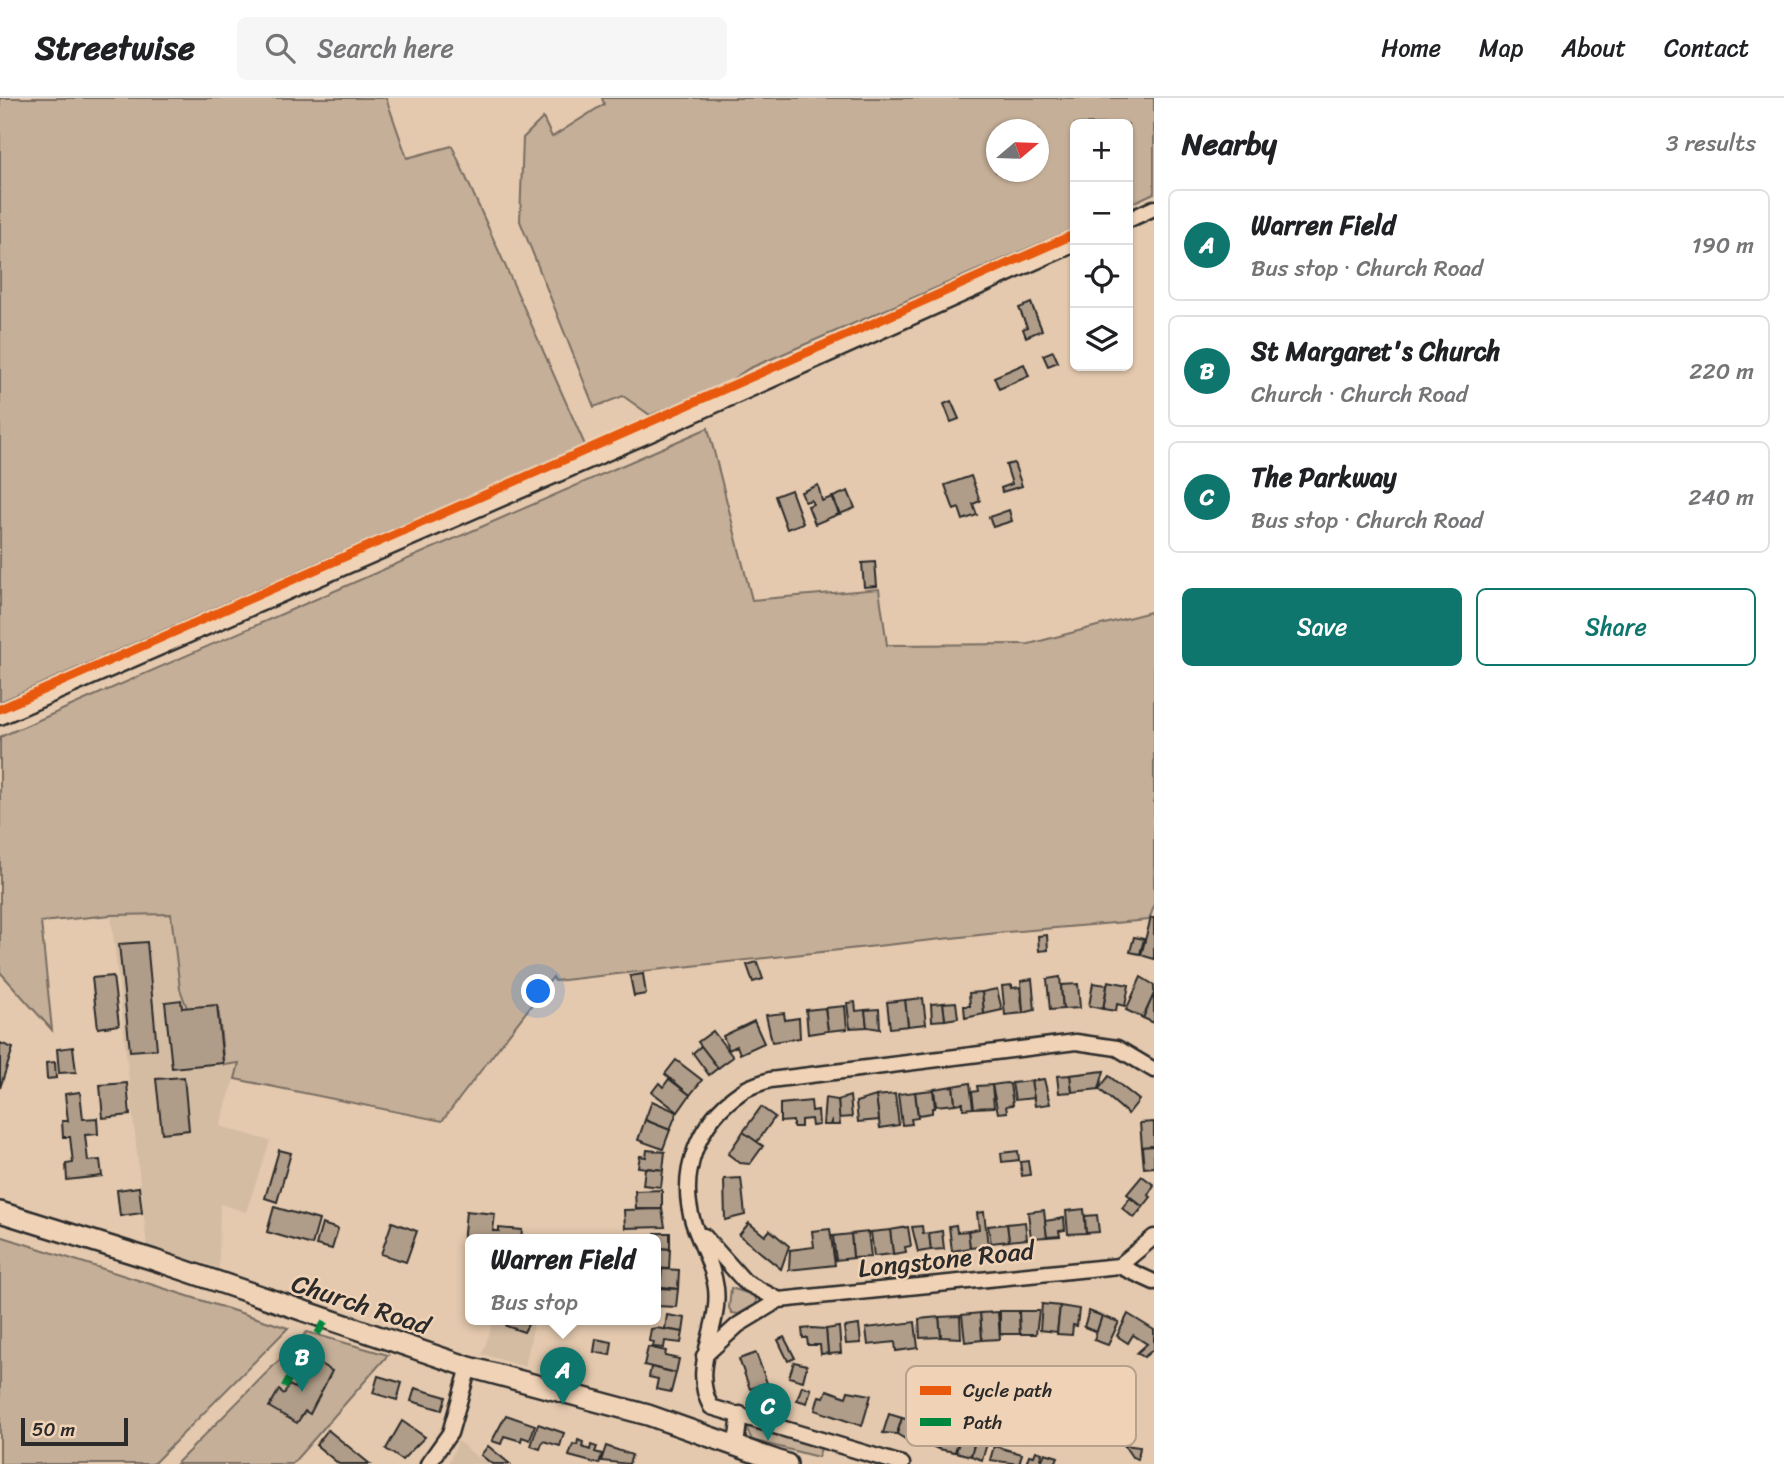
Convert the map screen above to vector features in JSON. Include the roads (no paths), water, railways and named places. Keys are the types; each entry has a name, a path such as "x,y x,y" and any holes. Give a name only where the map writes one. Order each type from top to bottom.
{"main road":[{"name":"Church Road","path":"0,1212 154,1260 469,1367 648,1415 788,1464"}],"street":[{"path":"1133,218 1154,208"},
{"path":"0,717 650,434 1073,245"},
{"path":"902,1464 711,1407 704,1393 703,1357 716,1289 708,1257 693,1222 685,1184 696,1145 715,1115 742,1091 770,1080 1076,1042 1117,1048 1154,1070"},
{"path":"693,1222 745,1282 779,1300"},
{"path":"1154,1237 1119,1266 1154,1282"},
{"name":"Longstone Road","path":"779,1300 1119,1266"},
{"path":"703,1357 738,1325 779,1300"},
{"path":"428,1464 450,1433 469,1367"},
{"path":"736,1445 740,1414"}],"place":[{"name":"St Margaret's Church","path":"302,1392"},
{"name":"Warren Field","path":"563,1405"},
{"name":"The Parkway","path":"768,1441"}]}
